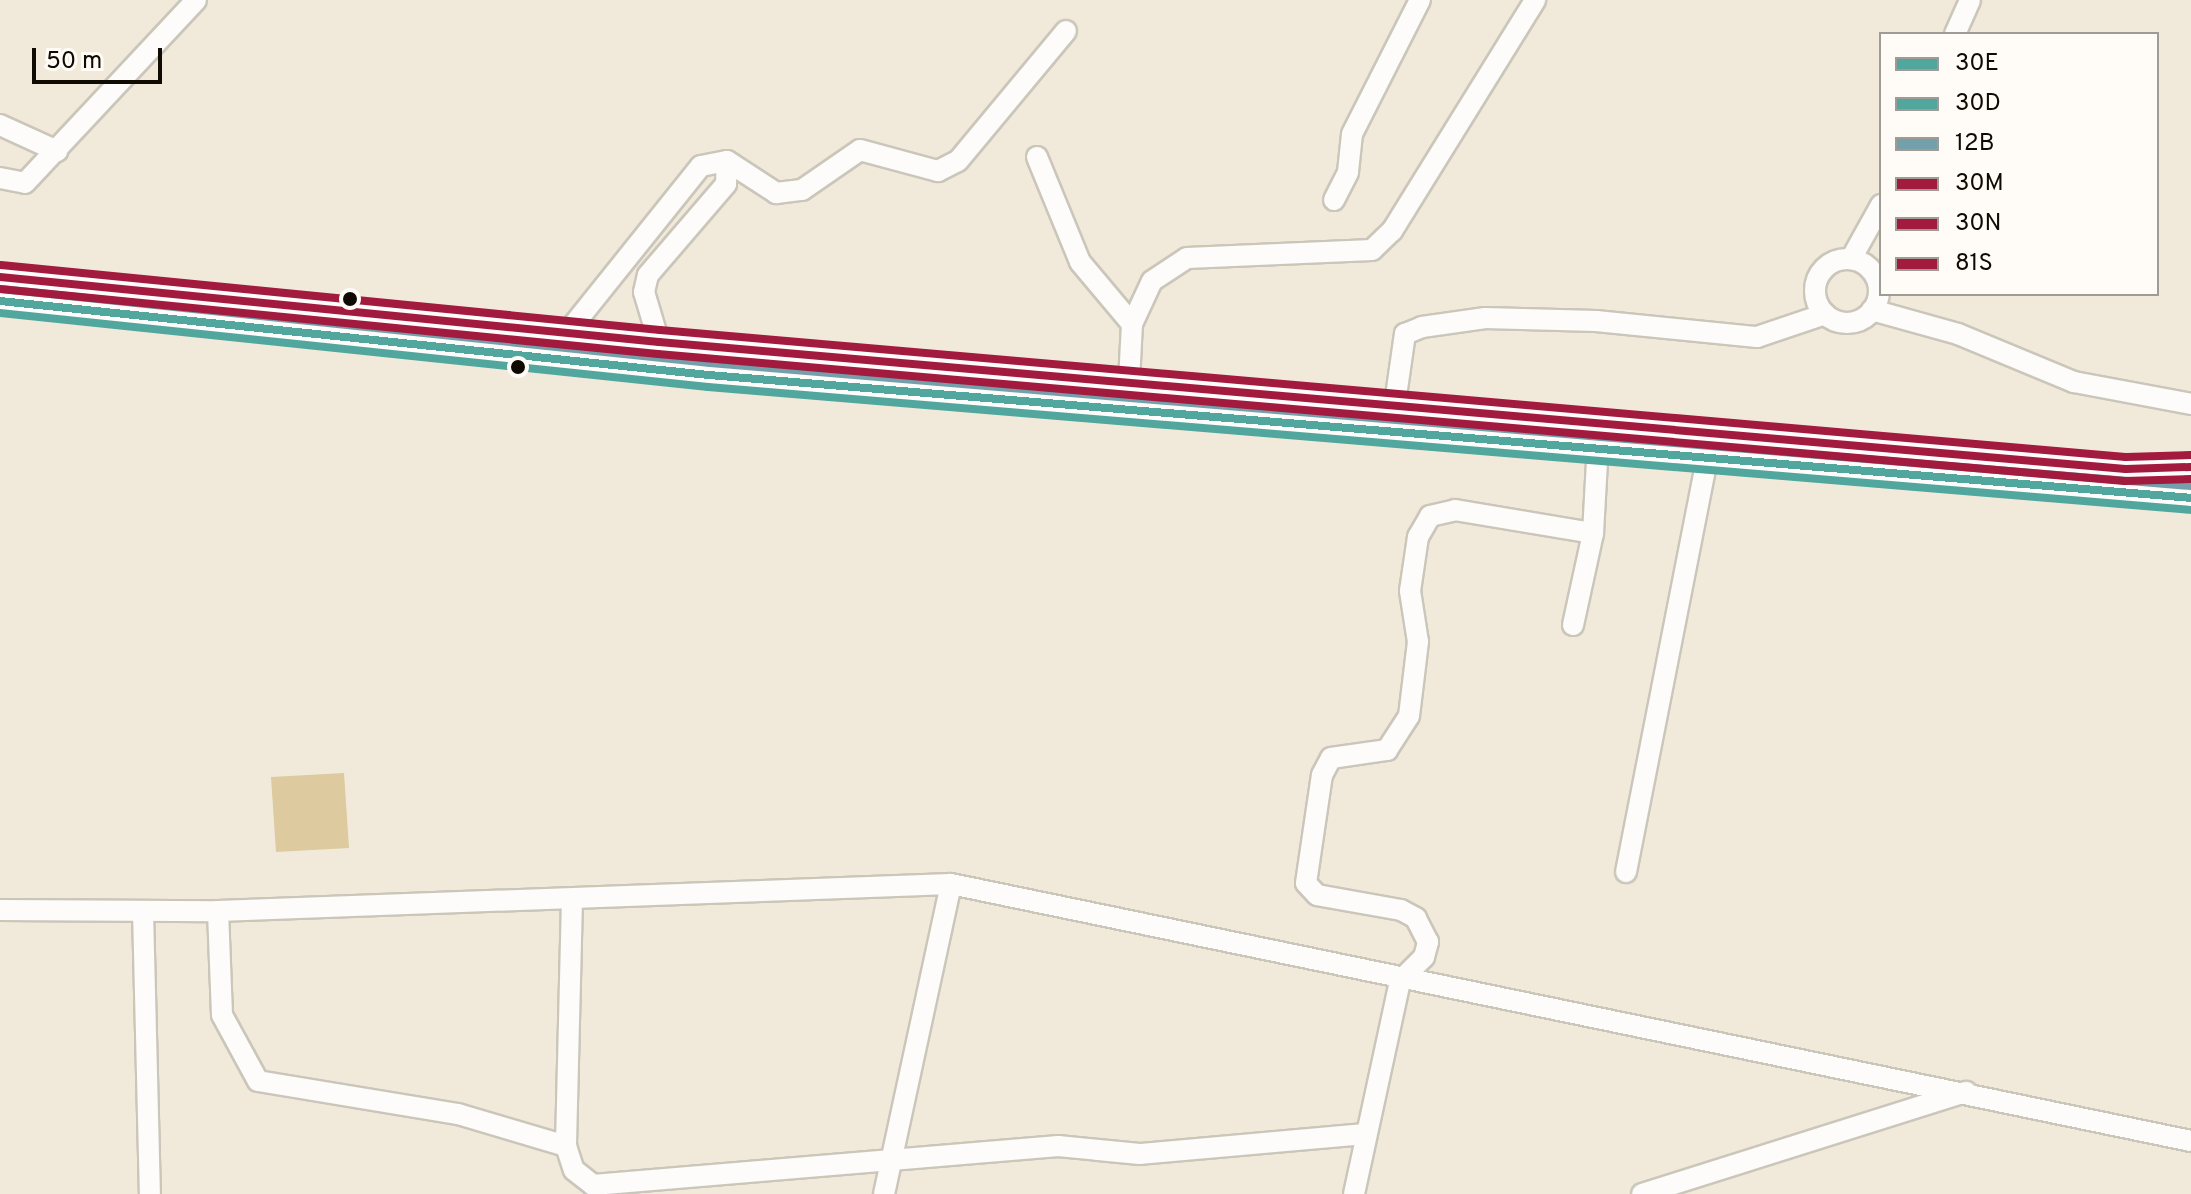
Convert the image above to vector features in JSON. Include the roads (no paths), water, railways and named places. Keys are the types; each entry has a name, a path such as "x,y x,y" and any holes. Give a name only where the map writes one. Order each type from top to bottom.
{"main road":[{"path":"0,277 659,342 1395,403 2126,469 2191,467"},
{"path":"0,301 724,376 1598,444 2121,497 2191,498"}],"lane":[{"path":"0,178 25,183 196,0"},
{"path":"1334,200 1348,172 1352,134 1420,0"},
{"path":"1129,381 1132,324 1152,281 1187,258 1372,250 1392,231 1535,0"},
{"path":"1956,32 1970,0"},
{"path":"567,333 644,245 701,166 727,161 776,193 802,190 860,150 938,171 958,161 1066,31"},
{"path":"0,125 57,151"},
{"path":"1037,157 1080,262 1132,324"},
{"path":"659,342 644,292 665,254 726,184 727,161"},
{"path":"1851,259 1879,209"},
{"path":"644,245 665,254"},
{"path":"1825,314 1818,277 1837,260 1851,259 1873,272 1872,310"},
{"path":"1395,403 1405,334 1422,327 1485,318 1596,321 1757,337 1825,314 1850,323 1872,310 1958,334 2074,382 2191,404"},
{"path":"1573,625 1593,533 1598,444"},
{"path":"1626,872 1708,455"},
{"path":"1354,1194 1400,981 1424,957 1428,942 1416,918 1317,895 1303,871 1331,758 1387,750 1409,716 1418,537 1430,516 1455,510 1593,533"},
{"path":"884,1194 888,1162 951,884"},
{"path":"0,910 218,911 951,884 1400,981 1970,1091 2191,1141"},
{"path":"572,899 566,1146 574,1170 593,1185 620,1188 1058,1146 1140,1154 1366,1134"},
{"path":"143,911 150,1194"},
{"path":"218,911 222,1015 258,1081 458,1114 566,1146"},
{"path":"1642,1194 1970,1091"}]}
